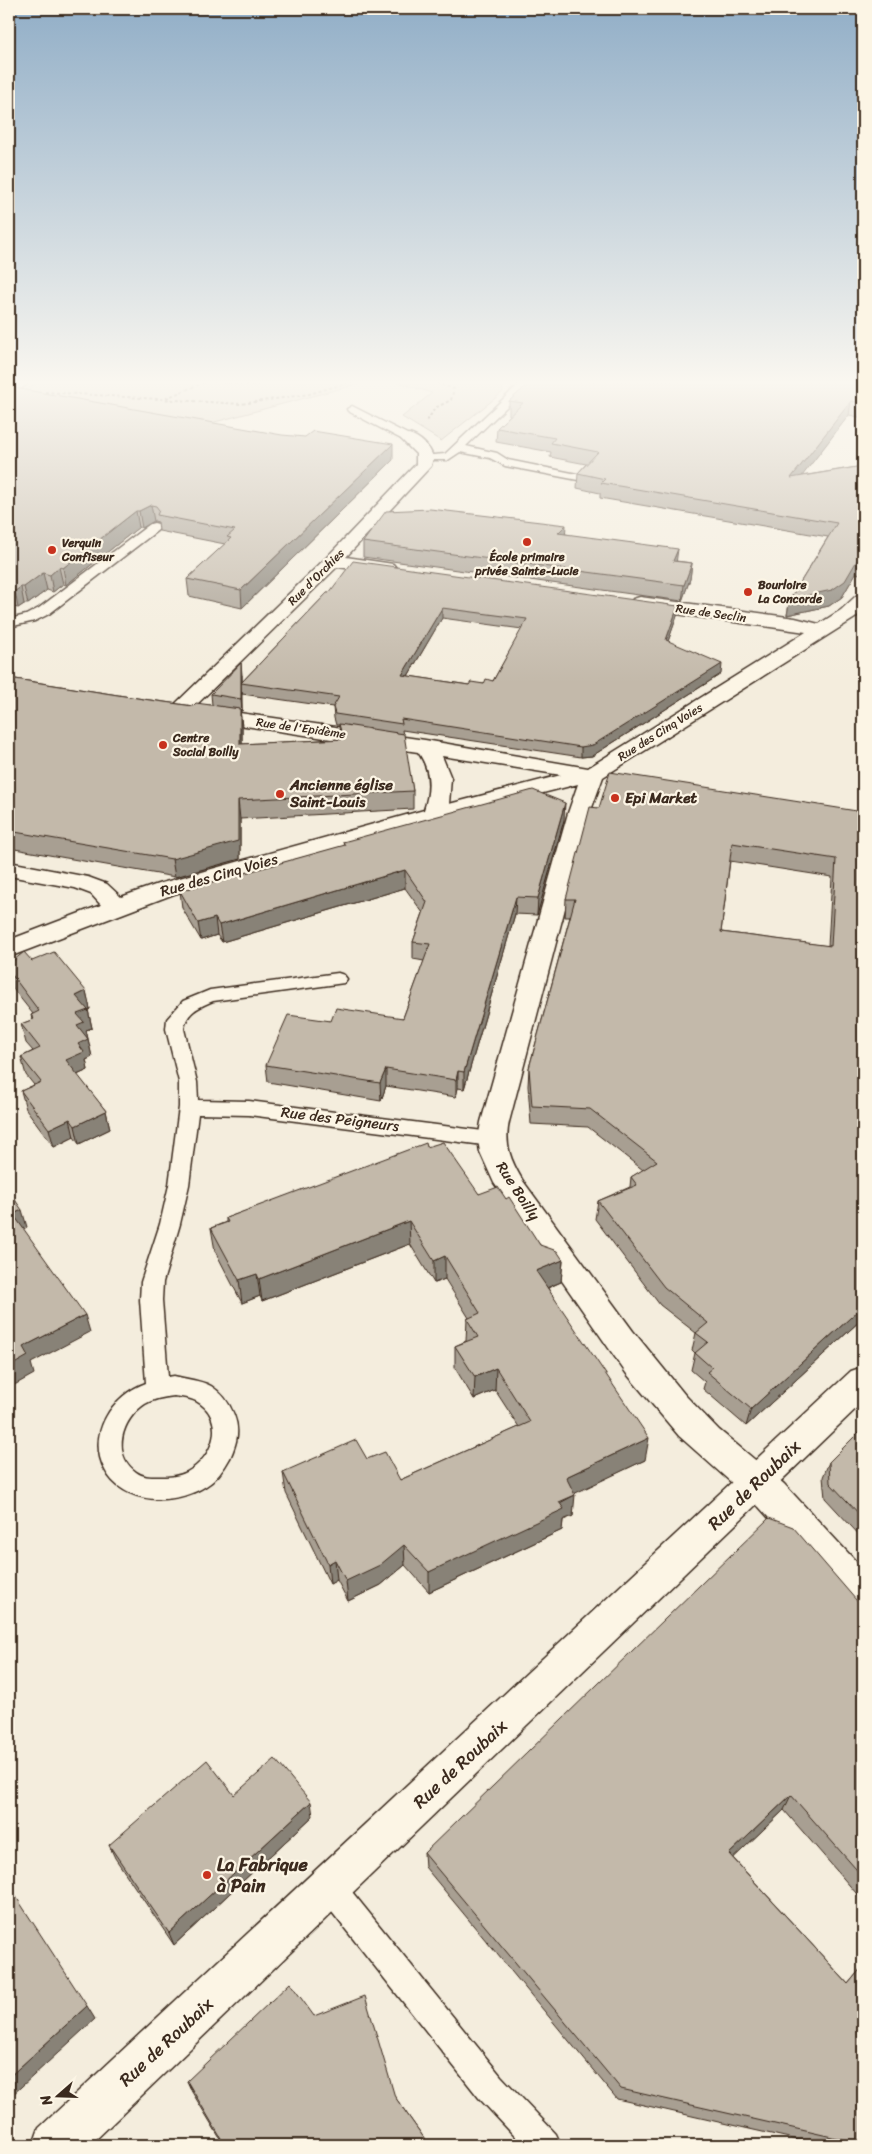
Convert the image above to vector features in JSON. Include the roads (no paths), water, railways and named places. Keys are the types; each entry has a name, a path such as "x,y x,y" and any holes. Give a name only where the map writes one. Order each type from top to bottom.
{"street":[{"name":"Rue d'Orchies","path":"172,709 333,561 408,482"},
{"path":"333,561 400,570"},
{"name":"Rue des Cinq Voies","path":"9,949 117,907 183,884 434,814 592,774 848,614 863,600"},
{"name":"Rue de Seclin","path":"627,601 795,624 822,630"},
{"name":"Rue de l'Epidème","path":"172,709 426,746 629,779"},
{"path":"426,746 435,762 441,780 441,790 434,814"},
{"path":"491,1139 579,813 592,774"},
{"path":"9,869 80,882 99,888 117,907"},
{"name":"Rue Boilly","path":"491,1139 498,1161 517,1192 619,1336 668,1401 692,1427 756,1482 791,1516 863,1596"},
{"name":"Rue de Roubaix","path":"70,2140 330,1887 863,1381"}],"lane":[{"path":"9,623 30,618 44,611 154,527"},
{"path":"158,1388 151,1300 152,1282 180,1185 189,1107 188,1082 175,1029 176,1019 181,1011 199,999 223,992 338,979"},
{"name":"Rue des Peigneurs","path":"189,1107 249,1108 491,1139"},
{"path":"189,1387 203,1392 214,1399 222,1410 227,1422 228,1435 224,1449 217,1462 206,1473 193,1482 177,1488 160,1490 145,1488 131,1482 120,1473 112,1462 109,1448 109,1435 121,1411 132,1400 158,1388 189,1387"},
{"path":"330,1887 490,2087 544,2145"}],"place":[{"name":"École primaire privée Sainte-Lucie","path":"527,542"},
{"name":"Verquin Confiseur","path":"52,550"},
{"name":"Bourloire La Concorde","path":"748,592"},
{"name":"Centre Social Boilly","path":"163,745"},
{"name":"Ancienne église Saint-Louis","path":"280,794"},
{"name":"Epi Market","path":"615,798"},
{"name":"La Fabrique à Pain","path":"207,1875"}]}
